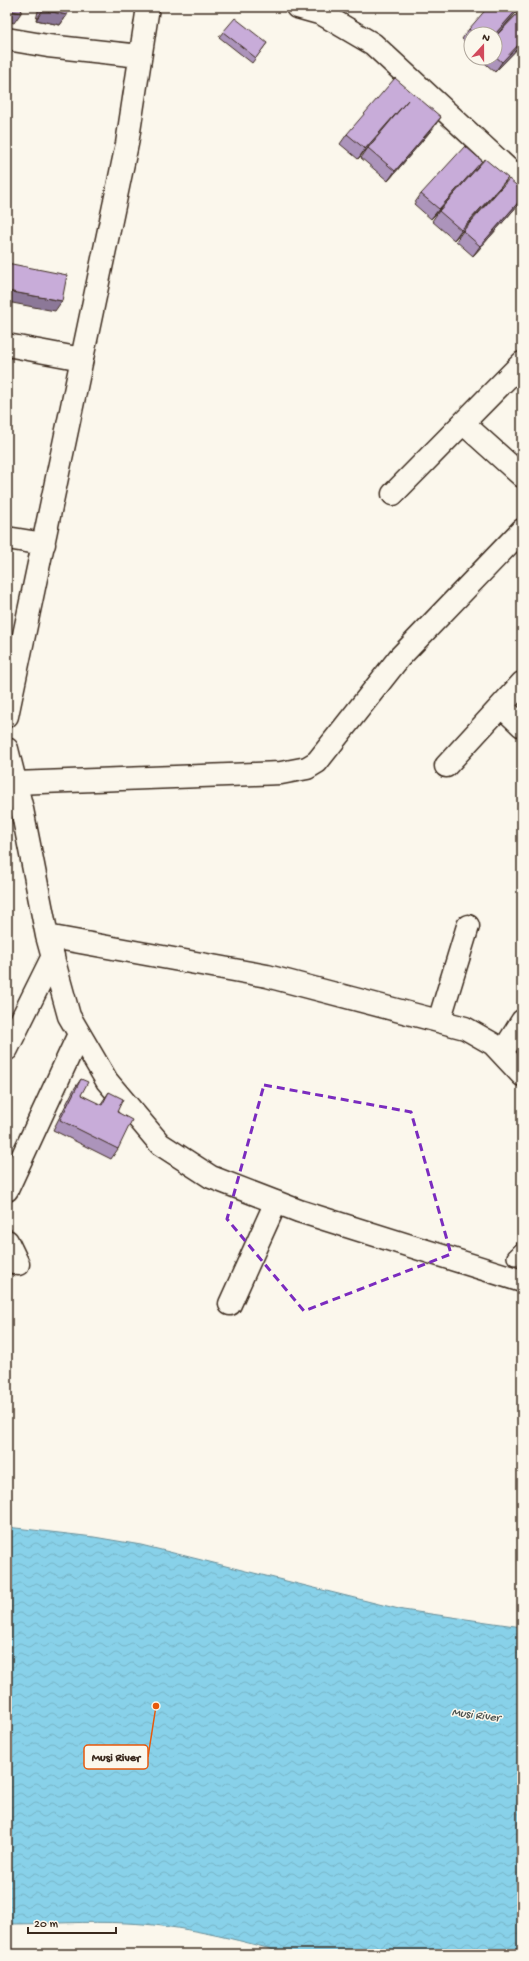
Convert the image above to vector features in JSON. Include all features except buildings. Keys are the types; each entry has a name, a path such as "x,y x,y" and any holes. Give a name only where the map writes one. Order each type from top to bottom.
{"street":[{"path":"7,716 127,144 148,7"},
{"path":"297,7 322,14 373,44 522,182"},
{"path":"7,39 48,46 140,56"},
{"path":"7,345 82,359"},
{"path":"393,494 522,363"},
{"path":"463,423 522,476"},
{"path":"15,784 280,773 307,768 317,762 399,658 522,530"},
{"path":"7,538 44,544"},
{"path":"446,766 522,683"},
{"path":"501,706 522,726"},
{"path":"7,749 50,946 68,1016 107,1081 160,1144 211,1177 299,1211 522,1281"},
{"path":"439,1021 468,926"},
{"path":"50,946 267,976 465,1028 492,1044 522,1075"},
{"path":"7,1049 50,946"},
{"path":"502,1054 522,1021"},
{"path":"7,1190 79,1034"},
{"path":"230,1304 276,1202"},
{"path":"7,1241 18,1264"}],"highlighted area":[{"path":"264,1085 411,1112 451,1254 304,1311 227,1219"}],"water":[{"path":"7,1527 94,1537 141,1545 403,1610 522,1627 522,1954 288,1954 249,1943 208,1934 146,1924 97,1922 7,1924"}],"place":[{"name":"Musi River","path":"156,1706"}]}
